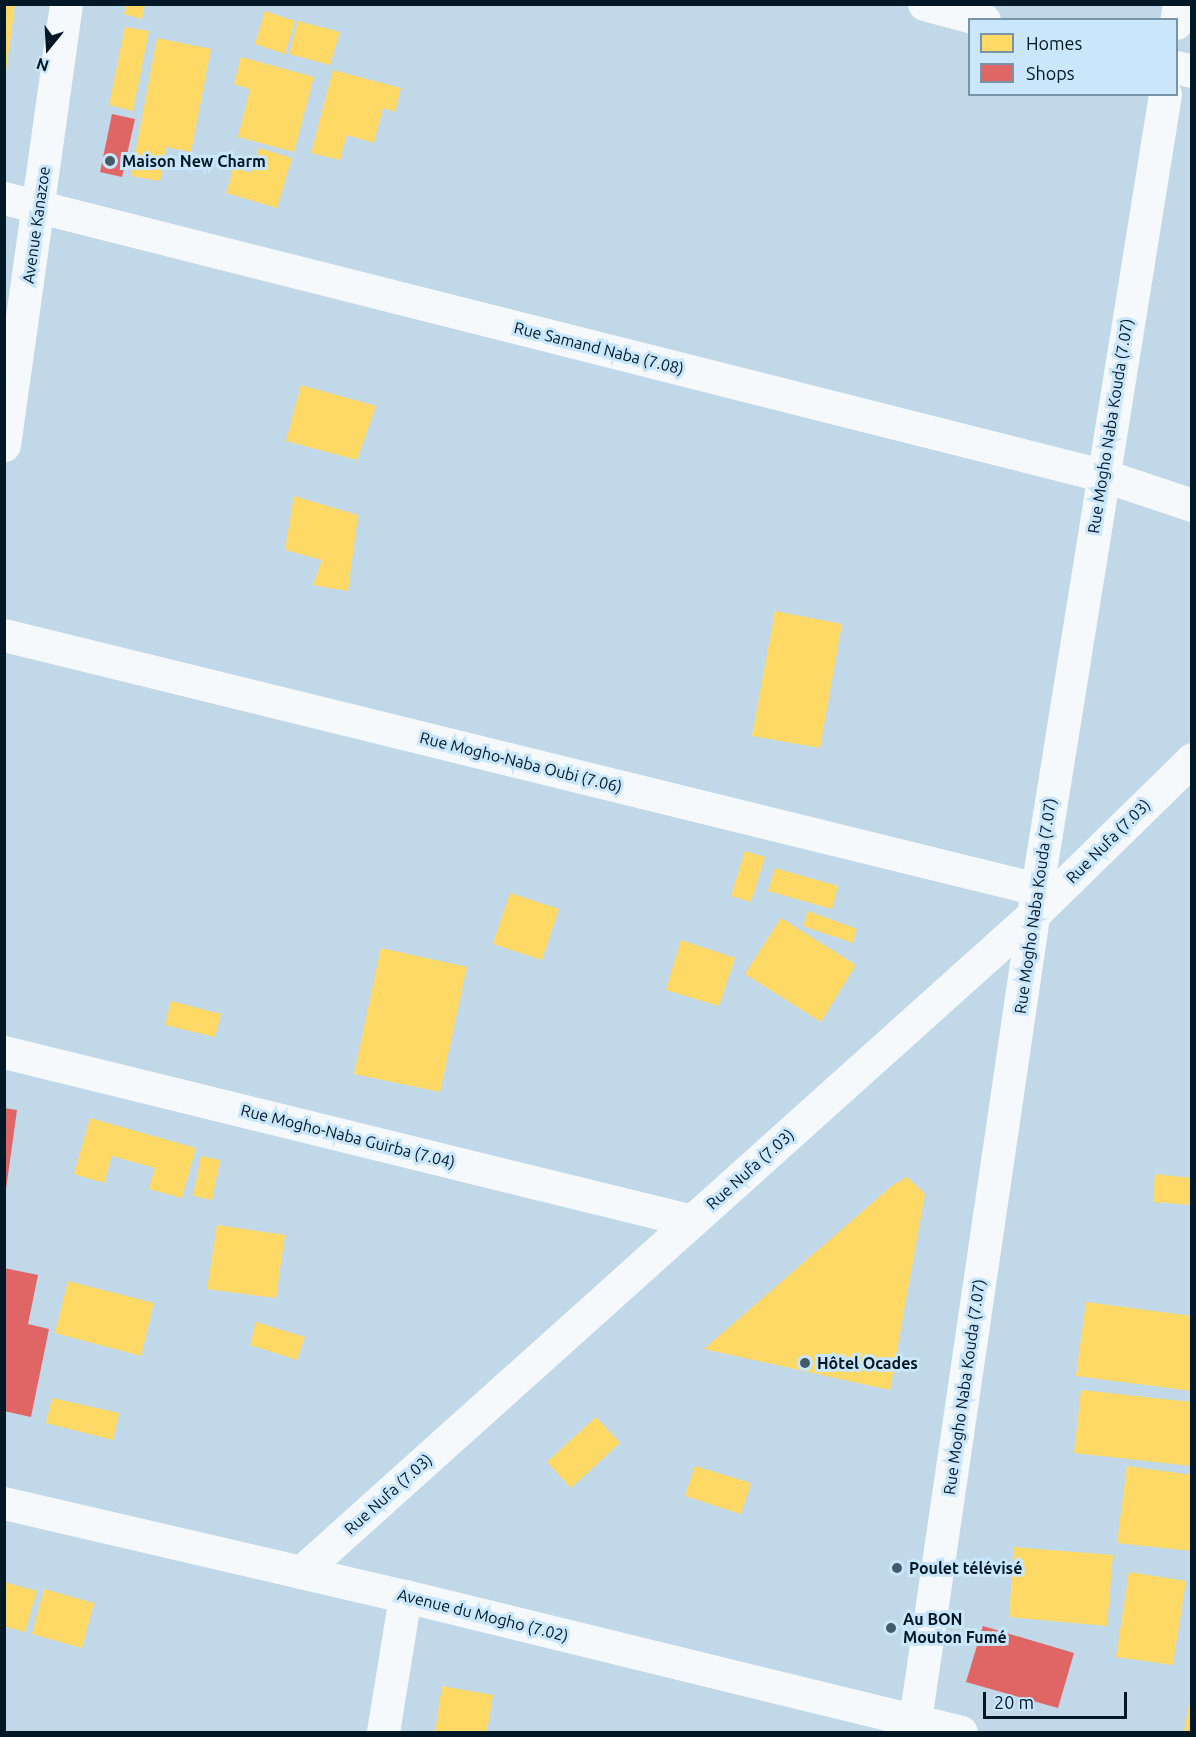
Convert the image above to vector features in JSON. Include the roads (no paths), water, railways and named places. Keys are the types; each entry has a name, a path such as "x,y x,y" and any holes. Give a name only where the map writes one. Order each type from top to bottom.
{"street":[{"name":"Avenue Kanazoe","path":"4,445 66,4"},
{"path":"924,4 976,18"},
{"name":"Rue Mogho Naba Kouda (7.07)","path":"915,1720 1036,901 1102,475 1165,96"},
{"name":"Rue Samand Naba (7.08)","path":"4,198 1102,475 1191,505"},
{"name":"Rue Mogho-Naba Oubi (7.06)","path":"4,635 1036,901"},
{"name":"Rue Nufa (7.03)","path":"301,1572 692,1221 1191,759"},
{"name":"Rue Mogho-Naba Guirba (7.04)","path":"4,1052 692,1221"},
{"name":"Avenue du Mogho (7.02)","path":"4,1503 405,1596 958,1732"},
{"path":"383,1732 405,1596"}],"place":[{"name":"Maison New Charm","path":"110,161"},
{"name":"Hôtel Ocades","path":"805,1363"},
{"name":"Poulet télévisé","path":"897,1568"},
{"name":"Au BON Mouton Fumé","path":"891,1628"}]}
